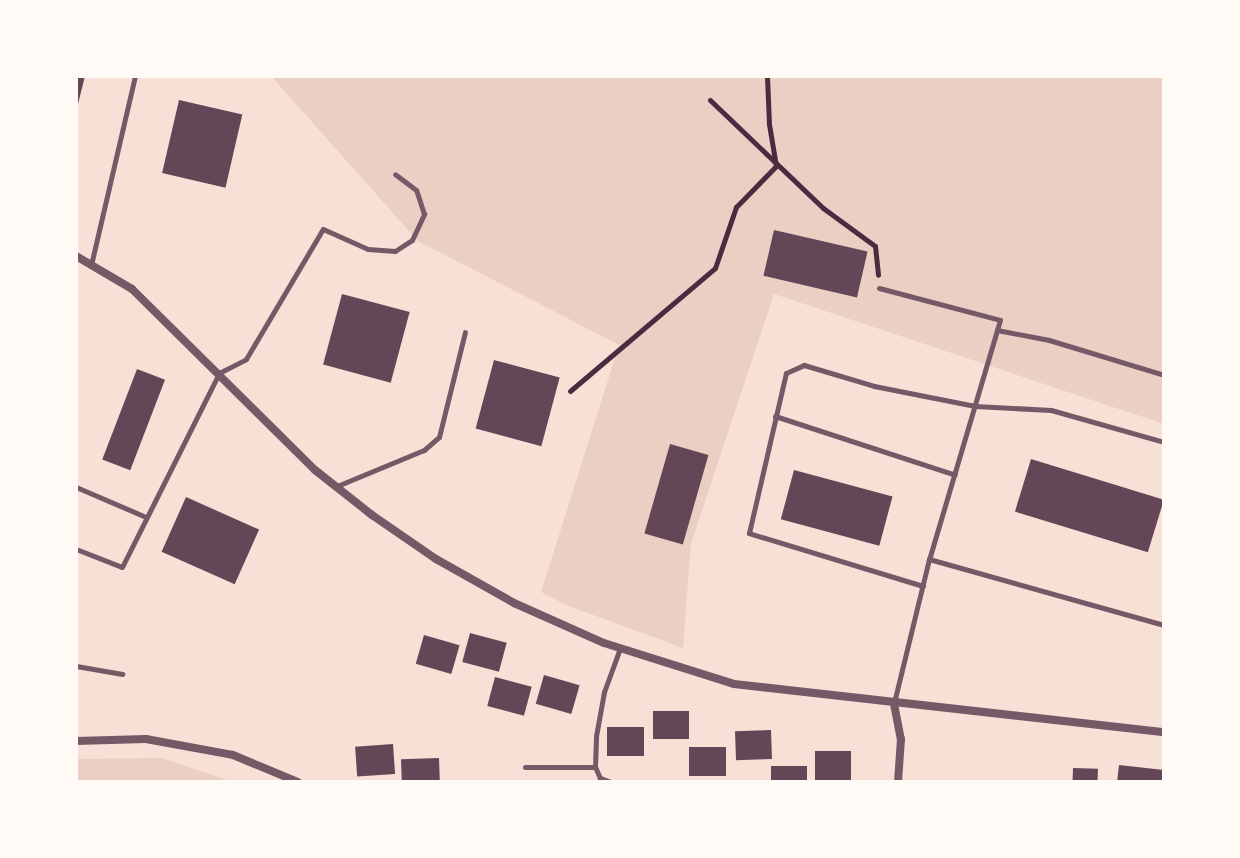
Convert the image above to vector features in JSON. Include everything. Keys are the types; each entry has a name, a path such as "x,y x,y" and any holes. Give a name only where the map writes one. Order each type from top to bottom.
{"street":[{"path":"76,256 132,289 315,470 436,559 514,603 620,648 734,684 1164,732"},
{"path":"894,704 901,739 898,782"},
{"path":"76,741 146,739 233,755 298,782"}],"lane":[{"path":"91,265 135,76"},
{"path":"76,549 122,567 219,373 246,359 323,229 368,249 395,251 412,240 424,214 416,190 395,174"},
{"path":"879,288 1000,320 929,559 894,704"},
{"path":"997,330 1049,340 1164,375"},
{"path":"336,486 424,450 439,437 465,332"},
{"path":"923,586 749,533 786,373 804,365 874,386 975,406 1051,410 1164,442"},
{"path":"775,416 955,475"},
{"path":"76,487 146,517"},
{"path":"929,559 1164,625"},
{"path":"611,782 600,778 595,767 604,692 620,648"},
{"path":"76,666 122,674"},
{"path":"525,767 595,767"}],"path":[{"path":"767,76 769,124 776,166"},
{"path":"710,100 823,208 875,246 879,288"},
{"path":"570,391 715,268 736,207 776,166"}],"shaded area":[{"path":"271,76 1164,76 1164,424 774,294 691,544 683,648 566,605 541,592 619,345 418,241"},
{"path":"162,758 233,782 76,782 76,759"}],"building":[{"path":"76,76 85,76 77,108 76,108"},
{"path":"179,100 242,115 225,188 162,173"},
{"path":"774,230 868,252 857,297 763,276"},
{"path":"342,294 410,312 391,383 323,365"},
{"path":"494,360 560,378 541,446 476,429"},
{"path":"137,369 165,380 130,470 102,460"},
{"path":"670,444 708,455 683,544 644,533"},
{"path":"1031,459 1164,500 1148,552 1015,512"},
{"path":"794,470 893,496 879,546 781,519"},
{"path":"186,497 259,530 235,584 162,552"},
{"path":"470,633 507,643 499,672 462,662"},
{"path":"424,635 460,645 451,674 416,664"},
{"path":"544,675 580,685 571,714 536,704"},
{"path":"495,677 532,687 524,716 487,706"},
{"path":"653,711 689,711 689,739 653,739"},
{"path":"607,727 644,727 644,756 607,756"},
{"path":"771,730 772,759 736,760 735,731"},
{"path":"393,744 395,774 357,777 355,747"},
{"path":"689,747 726,747 726,776 689,776"},
{"path":"815,751 851,751 851,780 815,780"},
{"path":"439,758 440,782 402,782 401,759"},
{"path":"1119,765 1164,770 1164,782 1117,782"},
{"path":"771,766 807,766 807,782 771,782"},
{"path":"1073,768 1098,769 1098,782 1073,782"}]}
